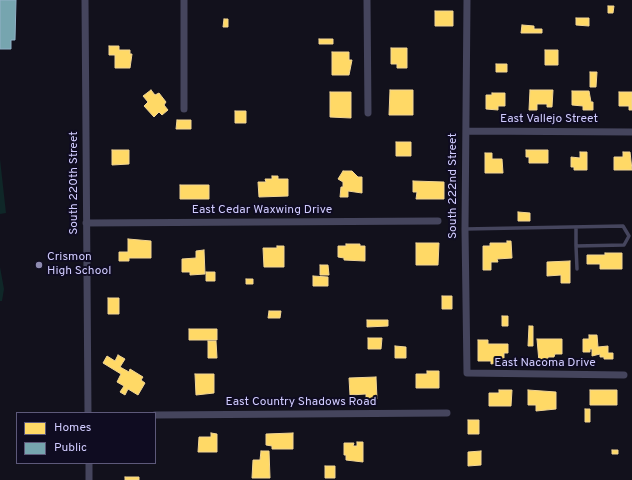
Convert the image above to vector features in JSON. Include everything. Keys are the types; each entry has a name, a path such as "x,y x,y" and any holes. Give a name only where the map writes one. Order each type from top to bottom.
{"street":[{"name":"South 220th Street","path":"85,0 88,412"},
{"path":"184,0 184,110"},
{"path":"367,0 368,113"},
{"name":"South 222nd Street","path":"467,0 465,230 467,373"},
{"name":"East Vallejo Street","path":"466,131 632,132"},
{"name":"East Cedar Waxwing Drive","path":"86,223 438,221"},
{"name":"East Nacoma Drive","path":"467,373 624,375"},
{"name":"East Country Shadows Road","path":"156,414 447,413"},
{"path":"88,464 89,480"}],"lane":[{"path":"465,230 623,226 628,236 624,245 576,246"},
{"path":"576,227 577,270"}],"green space":[{"path":"0,159 6,213 0,214"},
{"path":"0,267 4,289 2,301 0,301"}],"building: Homes":[{"path":"608,6 614,6 613,13 608,13"},
{"path":"435,11 453,11 453,26 435,26"},
{"path":"576,18 589,18 589,26 576,25"},
{"path":"224,19 228,19 228,27 223,27"},
{"path":"522,25 534,26 534,29 542,29 542,33 521,33"},
{"path":"319,39 333,39 333,44 319,44"},
{"path":"109,46 119,46 119,50 130,50 130,54 132,54 130,68 115,68 115,55 109,55"},
{"path":"391,48 407,48 407,68 397,68 397,64 391,64"},
{"path":"545,50 558,50 558,65 545,65"},
{"path":"332,52 349,52 349,60 352,60 349,75 332,75"},
{"path":"496,64 507,64 507,72 496,72"},
{"path":"590,72 597,72 596,87 590,87"},
{"path":"151,90 155,95 159,93 166,102 164,105 168,110 162,115 159,112 154,117 144,106 148,102 143,96"},
{"path":"390,90 413,90 413,115 389,115"},
{"path":"530,90 553,90 552,107 547,107 547,104 537,104 537,110 529,110"},
{"path":"572,91 589,91 591,102 593,102 593,110 583,110 583,106 572,105"},
{"path":"330,92 351,92 351,118 330,117"},
{"path":"619,92 632,92 632,110 629,110 629,106 619,106"},
{"path":"492,93 505,93 505,106 498,106 498,110 486,109 486,95 492,95"},
{"path":"235,111 246,111 246,123 235,123"},
{"path":"177,120 191,120 191,129 176,129"},
{"path":"396,142 411,142 411,156 396,156"},
{"path":"112,150 129,150 129,164 112,165"},
{"path":"526,150 548,150 548,163 529,163 529,157 526,157"},
{"path":"580,152 587,152 587,170 574,170 574,167 571,167 571,157 580,158"},
{"path":"623,152 630,152 632,170 614,170 614,157 623,157"},
{"path":"485,153 492,153 492,159 502,159 503,173 485,173"},
{"path":"343,171 352,171 358,177 362,177 362,193 348,191 348,197 340,197 343,182 338,179"},
{"path":"272,176 278,176 278,179 288,179 288,196 259,197 258,182 266,182 265,179 272,179"},
{"path":"413,181 444,182 444,199 416,199 417,192 413,192"},
{"path":"180,185 209,185 209,199 180,199"},
{"path":"518,212 530,213 530,221 518,221"},
{"path":"128,239 151,241 151,258 129,258 129,261 119,261 119,252 128,252"},
{"path":"507,241 511,241 512,258 497,259 498,262 491,262 491,270 483,270 483,246 490,246 490,243 507,243"},
{"path":"416,243 439,243 438,265 416,265"},
{"path":"346,244 360,244 360,246 365,246 365,261 344,260 344,258 338,257 338,246 346,246"},
{"path":"277,246 284,246 284,267 264,267 263,248 277,248"},
{"path":"204,250 205,274 190,275 190,272 182,272 182,259 196,258 196,251"},
{"path":"605,253 622,253 622,269 600,269 600,264 587,264 587,255 605,255"},
{"path":"570,261 570,283 561,283 561,275 547,276 547,262"},
{"path":"320,265 328,265 329,275 320,275"},
{"path":"206,272 215,272 215,281 206,281"},
{"path":"313,276 328,277 328,286 313,286"},
{"path":"246,279 253,279 253,284 246,284"},
{"path":"442,296 452,296 452,309 442,309"},
{"path":"108,298 119,298 119,314 108,314"},
{"path":"269,311 281,311 280,318 268,318"},
{"path":"502,316 508,316 508,326 502,326"},
{"path":"367,320 388,320 388,326 367,327"},
{"path":"529,326 533,326 533,346 528,346"},
{"path":"189,329 217,329 217,340 189,340"},
{"path":"589,335 597,335 598,347 608,346 608,353 613,353 613,359 604,359 604,357 600,357 600,354 592,356 592,349 590,349 590,352 583,352 583,339 589,339"},
{"path":"368,338 382,338 381,349 368,349"},
{"path":"537,339 562,339 562,354 555,354 554,357 548,357 548,362 539,362"},
{"path":"478,340 488,340 488,344 508,344 508,353 504,353 504,362 491,364 491,361 478,361"},
{"path":"208,341 216,341 217,358 208,358"},
{"path":"395,346 406,347 406,358 395,358"},
{"path":"118,355 125,359 120,367 129,372 130,369 143,377 141,380 145,383 138,395 128,389 125,395 120,392 124,386 117,382 121,374 103,363 107,356 115,361"},
{"path":"427,371 439,371 439,388 416,388 416,374 427,374"},
{"path":"195,374 214,374 214,393 196,395"},
{"path":"376,377 377,399 366,399 366,394 350,395 349,378"},
{"path":"499,390 512,390 511,406 489,406 489,393 499,393"},
{"path":"528,390 556,392 556,409 536,411 536,405 528,405"},
{"path":"590,390 617,390 617,405 590,405"},
{"path":"585,409 590,409 590,422 585,422"},
{"path":"468,420 479,420 479,434 468,434"},
{"path":"211,433 217,434 217,452 198,452 199,437 211,437"},
{"path":"293,433 293,449 272,449 272,446 266,445 266,434"},
{"path":"357,442 363,442 363,462 346,460 346,455 344,455 344,443 354,443 353,446 357,446"},
{"path":"612,450 618,450 618,454 612,454"},
{"path":"261,451 269,451 270,478 252,478 253,460 260,460"},
{"path":"481,451 481,465 468,466 468,452"},
{"path":"325,466 335,466 335,478 325,478"},
{"path":"125,477 139,477 139,480 125,480"}],"building: Public":[{"path":"0,0 16,0 15,40 11,40 11,49 0,49"}],"place":[{"name":"Crismon High School","path":"39,265"}]}
